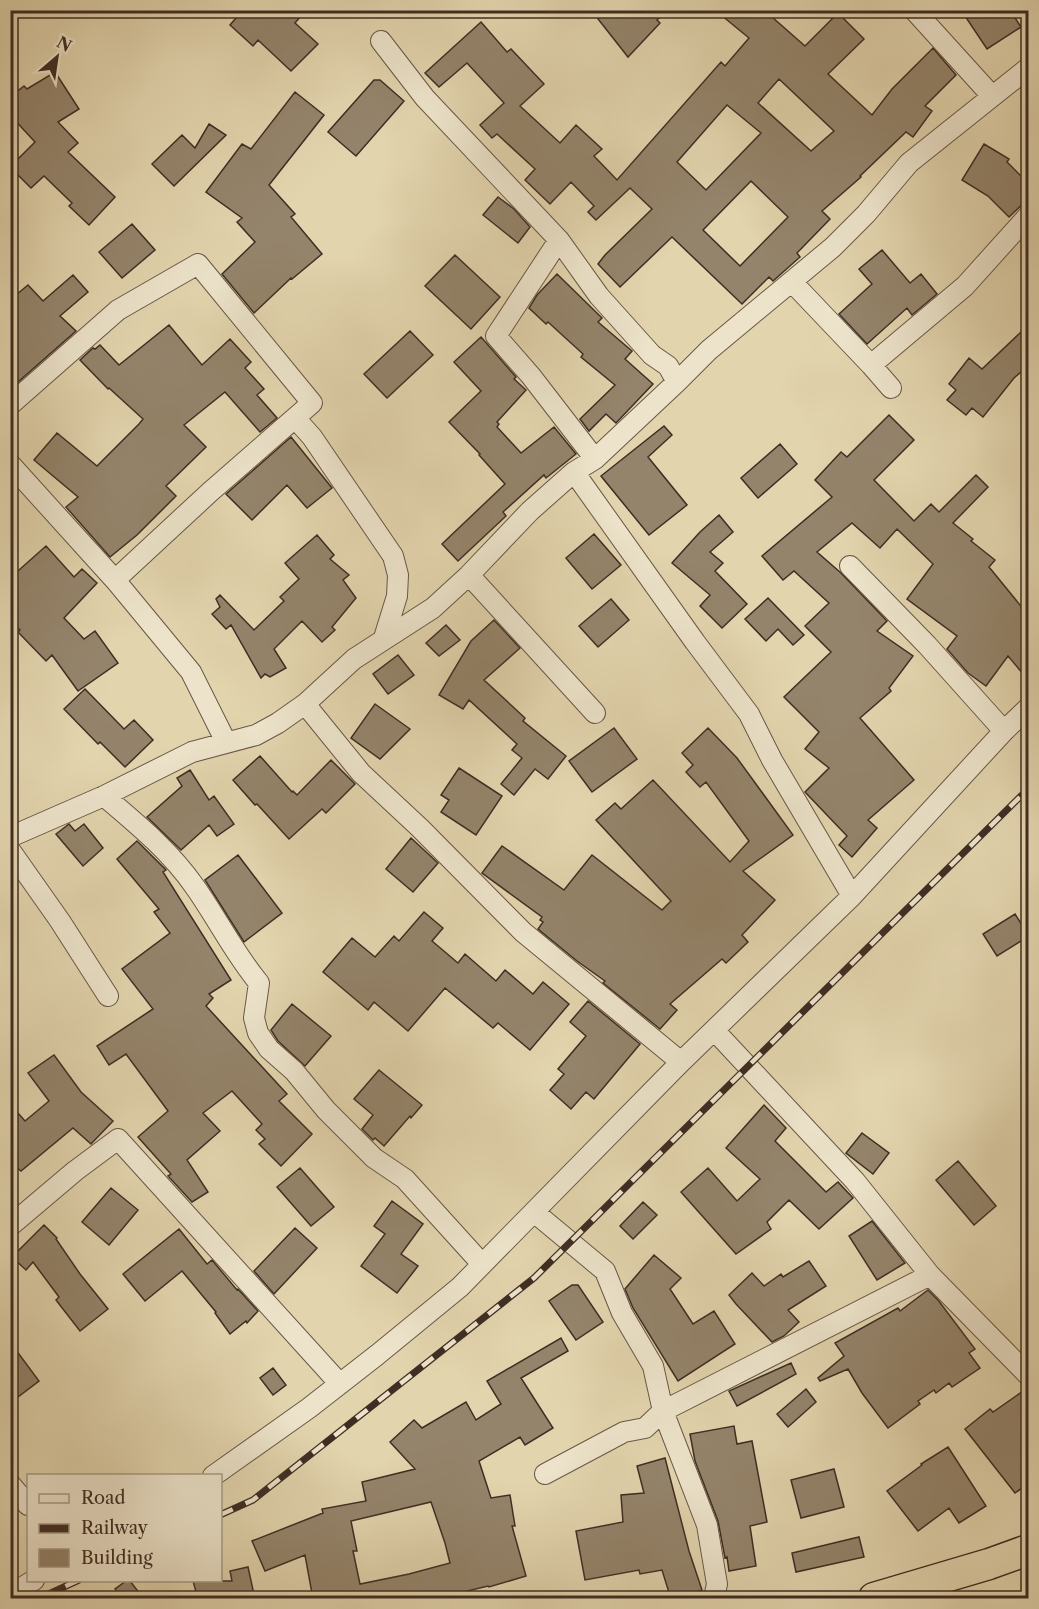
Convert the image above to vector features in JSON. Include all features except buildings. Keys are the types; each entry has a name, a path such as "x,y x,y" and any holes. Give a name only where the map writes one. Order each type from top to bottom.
{"highway":[{"path":"874,1599 1029,1550"}],"street":[{"path":"914,10 992,96"},
{"path":"381,41 424,98 558,240 599,296 652,354 668,366 677,382"},
{"path":"10,837 104,796 192,752 256,735 306,704 354,659 433,608 469,575 530,511 574,472 595,459 709,350 833,247 866,214 909,163 1029,68"},
{"path":"871,365 965,286 1029,216"},
{"path":"558,240 496,336 531,376 595,459"},
{"path":"10,405 118,310 198,264 312,403 210,492 115,580"},
{"path":"792,282 891,388"},
{"path":"295,418 312,437 393,556 398,575 398,596 384,638"},
{"path":"10,464 115,580 191,672 225,742"},
{"path":"574,472 749,714 772,760 852,896"},
{"path":"850,566 927,645 1004,731"},
{"path":"469,575 596,713"},
{"path":"306,704 361,773 420,828 523,932 681,1062"},
{"path":"216,1474 309,1408 460,1287 681,1062 852,896 1004,731 1029,708"},
{"path":"104,796 153,838 178,865 259,983 254,1018 258,1033 269,1049 294,1071 327,1110 374,1158 405,1179 482,1264"},
{"path":"10,850 60,921 108,996"},
{"path":"714,1030 855,1181 930,1275 1029,1375"},
{"path":"10,1226 75,1171 118,1139 340,1384"},
{"path":"534,1212 605,1271 622,1313 653,1366 663,1411 707,1525 717,1584 714,1599"},
{"path":"545,1474 624,1432 645,1428 663,1411 930,1275"},
{"path":"10,1484 27,1504"},
{"path":"10,1595 32,1582"}],"railway":[{"path":"222,1514 253,1500 534,1278 1028,789"},
{"path":"40,1598 75,1582"}]}
